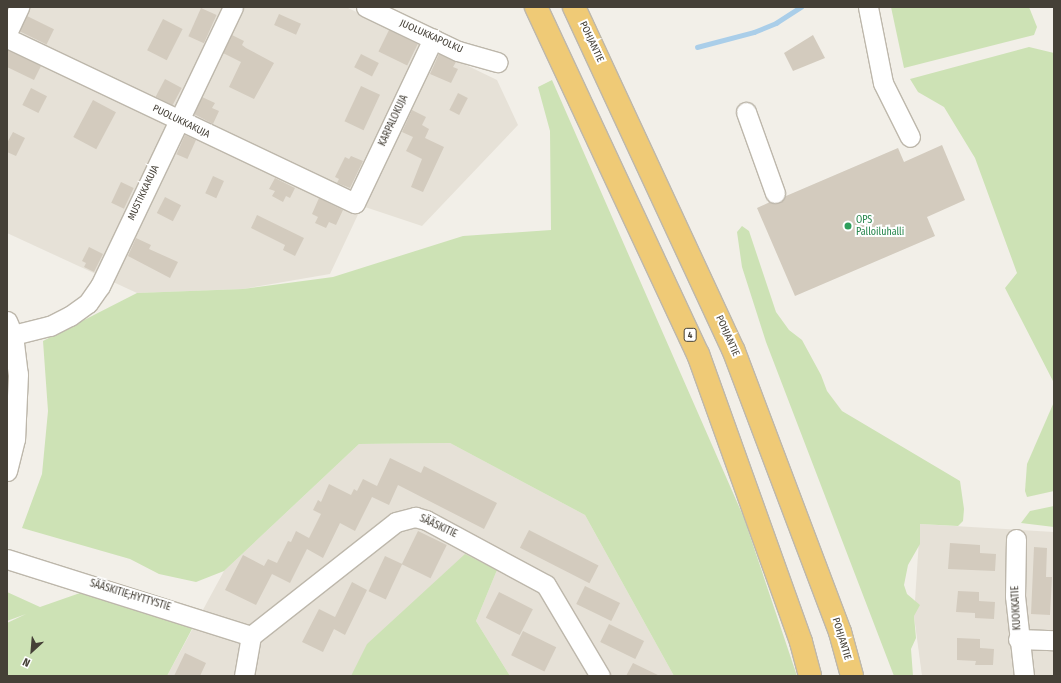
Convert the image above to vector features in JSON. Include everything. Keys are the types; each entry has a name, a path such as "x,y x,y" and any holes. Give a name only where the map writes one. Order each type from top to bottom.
{"highway":[{"name":"4","path":"536,7 698,354 801,642 810,676"},
{"name":"POHJANTIE","path":"574,7 733,349 840,632 852,676"}],"street":[{"path":"7,33 19,7"},
{"name":"MUSTIKKAKUJA","path":"10,328 50,326 88,303 103,280 233,7"},
{"name":"JUOLUKKAPOLKU","path":"366,7 458,51 497,62"},
{"path":"868,7 883,83 910,137"},
{"name":"PUOLUKKAKUJA","path":"7,38 179,121 355,203"},
{"name":"KARPALOKUJA","path":"355,203 433,39"},
{"path":"746,112 774,193"},
{"path":"7,471 15,439 18,400 18,374 10,328"},
{"name":"SÄÄSKITIE","path":"251,636 396,522 416,517 426,520 546,585 600,676"},
{"name":"KUOKKATIE","path":"1016,539 1015,596 1018,639 1024,676"},
{"name":"SÄÄSKITIE;HYTTYSTIE","path":"7,559 251,636"},
{"path":"244,676 251,636"},
{"path":"1018,639 1054,640"}],"shaded area":[{"path":"27,7 346,7 497,80 518,125 422,226 362,206 330,274 243,289 137,293 7,233 7,48"},
{"path":"450,443 585,515 674,676 510,676 476,621 497,570 352,676 167,676 224,571 359,444"},
{"path":"920,524 1054,532 1054,676 922,676 914,616"}],"green space":[{"path":"891,7 1029,7 1037,27 1034,35 904,68"},
{"path":"1029,47 1054,53 1054,383 1005,288 1017,273 975,158 944,107 918,92 910,79"},
{"path":"552,80 744,518 797,676 674,676 585,515 450,443 359,444 224,571 196,582 159,574 130,559 22,528 42,474 48,411 43,341 137,293 243,289 333,277 463,236 551,230 550,131 538,87"},
{"path":"742,226 749,231 776,312 789,330 802,340 821,375 827,391 842,411 960,481 964,509 963,521 958,526 920,524 920,544 908,565 904,585 907,594 920,605 914,616 916,638 911,649 913,676 894,676 766,342 742,267 737,232"},
{"path":"1054,402 1054,491 1027,497 1025,491 1027,464"},
{"path":"1054,506 1054,527 1021,523 1030,511"},
{"path":"465,554 497,570 476,621 510,676 351,676 367,644"},
{"path":"7,592 40,607 80,593 193,627 167,676 7,676 7,623 26,614 7,621"}],"building":[{"path":"201,8 217,15 204,43 188,36"},
{"path":"279,14 301,24 296,35 274,25"},
{"path":"27,16 54,29 47,44 20,31"},
{"path":"163,19 183,29 167,60 147,50"},
{"path":"389,30 418,44 407,66 378,52"},
{"path":"232,35 244,41 242,45 246,48 274,63 254,99 229,87 241,62 223,53"},
{"path":"813,35 825,58 793,71 784,53"},
{"path":"7,50 41,66 34,80 7,67"},
{"path":"361,54 379,63 372,76 354,67"},
{"path":"439,54 456,62 453,67 458,69 451,83 430,74"},
{"path":"165,79 182,88 172,106 156,97"},
{"path":"361,86 380,95 364,130 345,121"},
{"path":"31,88 47,96 38,113 22,105"},
{"path":"458,93 468,98 459,115 449,110"},
{"path":"202,97 215,103 212,108 219,111 213,124 194,114"},
{"path":"93,100 116,112 96,149 73,137"},
{"path":"412,110 426,117 422,125 429,129 425,138 444,147 423,192 411,187 422,159 406,151 413,137 402,132"},
{"path":"13,132 25,138 16,156 7,152 7,143"},
{"path":"185,135 196,140 187,159 176,154"},
{"name":"OPS Palloiluhalli","path":"942,145 965,200 927,217 935,236 795,296 757,208 770,202 779,203 786,196 898,148 904,162"},
{"path":"351,156 363,161 350,188 337,183 339,179 335,177 345,157 349,159"},
{"path":"213,176 224,181 216,198 205,193"},
{"path":"275,178 295,188 290,198 286,196 283,202 272,196 275,191 269,189"},
{"path":"121,182 134,188 124,209 111,203"},
{"path":"165,197 181,205 173,221 157,213"},
{"path":"319,198 343,210 336,225 329,222 326,228 315,223 318,217 312,214"},
{"path":"257,215 304,238 295,256 283,250 285,245 251,228"},
{"path":"136,238 151,245 149,249 178,262 170,278 128,256"},
{"path":"89,247 103,254 94,272 84,267 86,263 82,261"},
{"path":"390,458 421,473 424,466 497,503 484,529 398,485 389,505 372,497 355,531 340,523 323,558 307,549 290,583 272,574 256,605 225,590 243,555 264,566 268,559 277,563 288,541 291,542 296,531 309,538 321,514 313,510 318,500 321,502 329,484 351,495 354,489 357,491 363,479 377,486"},
{"path":"529,530 598,565 589,583 520,548"},
{"path":"418,531 447,545 431,578 402,564"},
{"path":"950,543 980,545 980,553 996,554 995,571 948,569"},
{"path":"1034,547 1047,548 1046,577 1052,577 1050,615 1031,614"},
{"path":"385,556 402,564 386,599 369,591"},
{"path":"352,582 367,590 345,635 334,629 323,652 302,642 319,609 335,617"},
{"path":"585,586 620,603 611,621 576,604"},
{"path":"958,591 979,592 979,601 995,602 994,619 975,618 975,613 956,612"},
{"path":"499,592 533,609 520,635 486,618"},
{"path":"609,624 644,641 635,659 600,642"},
{"path":"523,631 556,647 544,671 511,655"},
{"path":"957,638 980,639 980,648 994,649 993,665 975,665 976,661 957,660"},
{"path":"185,653 206,663 200,676 174,676"},
{"path":"633,663 660,676 626,676"}],"waterway":[{"path":"697,47 754,32 776,23 801,7"}],"place":[{"name":"OPS Palloiluhalli","path":"848,226"}]}
